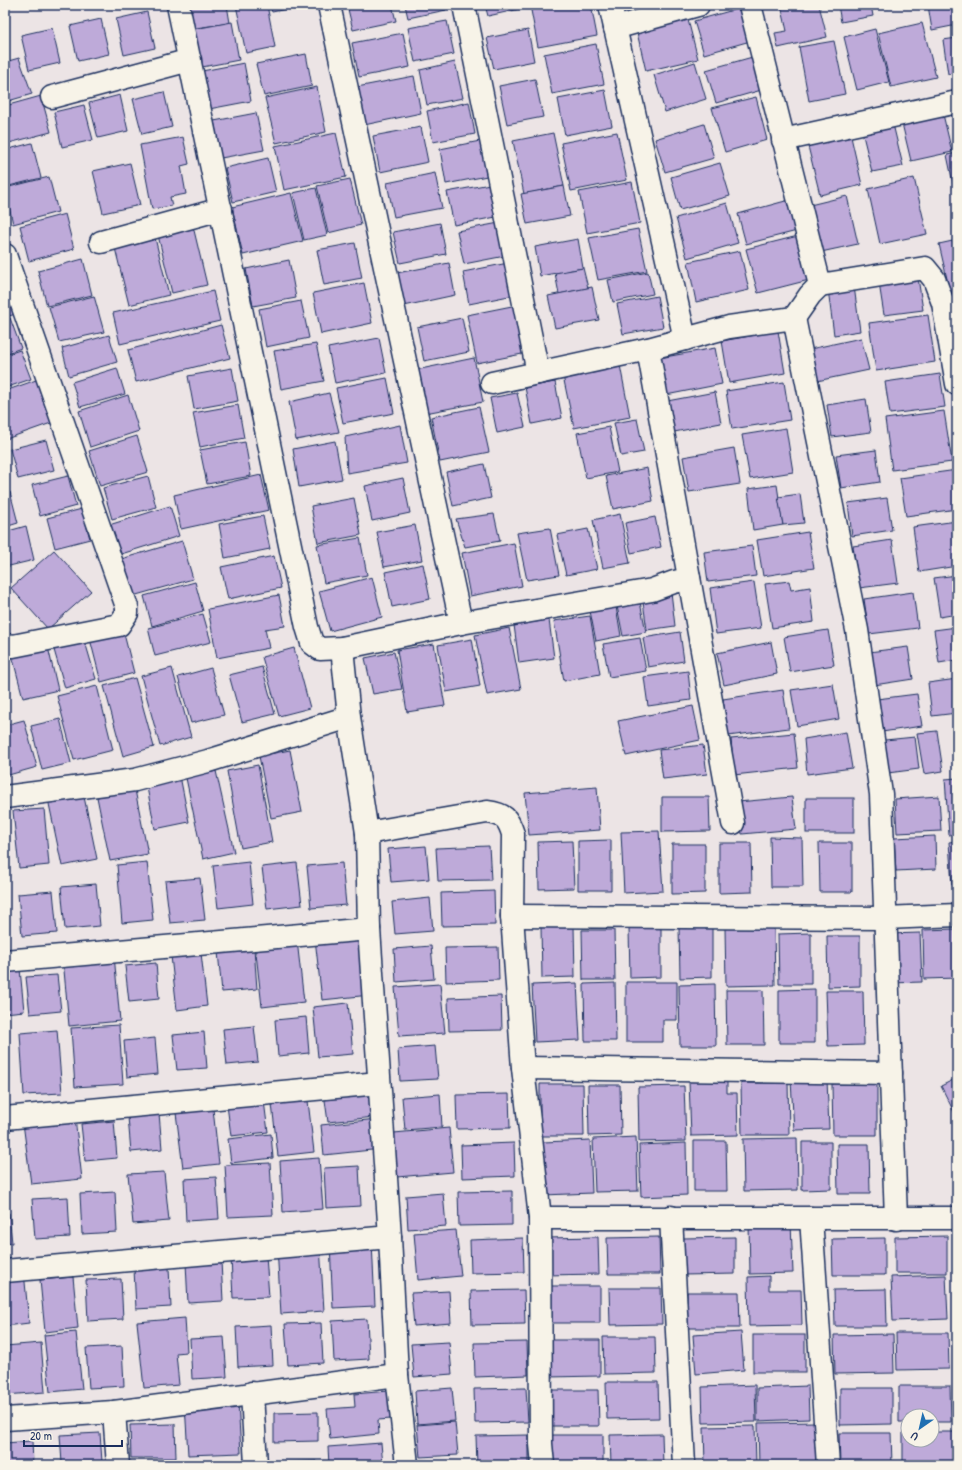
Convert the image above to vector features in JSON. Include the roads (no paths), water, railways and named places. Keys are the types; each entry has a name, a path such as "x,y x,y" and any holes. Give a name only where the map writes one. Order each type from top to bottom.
{"street":[{"path":"178,5 307,627 312,643 320,648 342,648 461,623 652,590 674,582 689,579"},
{"path":"329,5 461,623"},
{"path":"464,5 538,373"},
{"path":"610,5 685,339"},
{"path":"615,28 698,5"},
{"path":"750,5 820,285"},
{"path":"52,97 190,60"},
{"path":"784,140 957,102"},
{"path":"101,242 221,209"},
{"path":"5,255 127,606 127,613 119,624 13,646 5,644"},
{"path":"896,1219 881,794 858,638 794,318 810,295 820,285 925,268 934,279 943,303 957,384"},
{"path":"492,384 648,349 729,327 794,318"},
{"path":"648,349 733,823"},
{"path":"342,648 349,717 367,833 369,929 390,1237 397,1375 407,1465"},
{"path":"5,797 135,780 208,761 349,717"},
{"path":"367,833 487,812 499,814 509,822 513,834 512,916 523,1068 540,1218 542,1465"},
{"path":"512,916 885,918 957,915"},
{"path":"5,961 369,929"},
{"path":"523,1068 891,1073"},
{"path":"5,1118 379,1083"},
{"path":"672,1217 684,1465"},
{"path":"540,1218 957,1218"},
{"path":"811,1218 828,1465"},
{"path":"5,1271 390,1237"},
{"path":"5,1419 114,1412 397,1375"},
{"path":"252,1393 256,1465"},
{"path":"114,1412 118,1465"}]}
